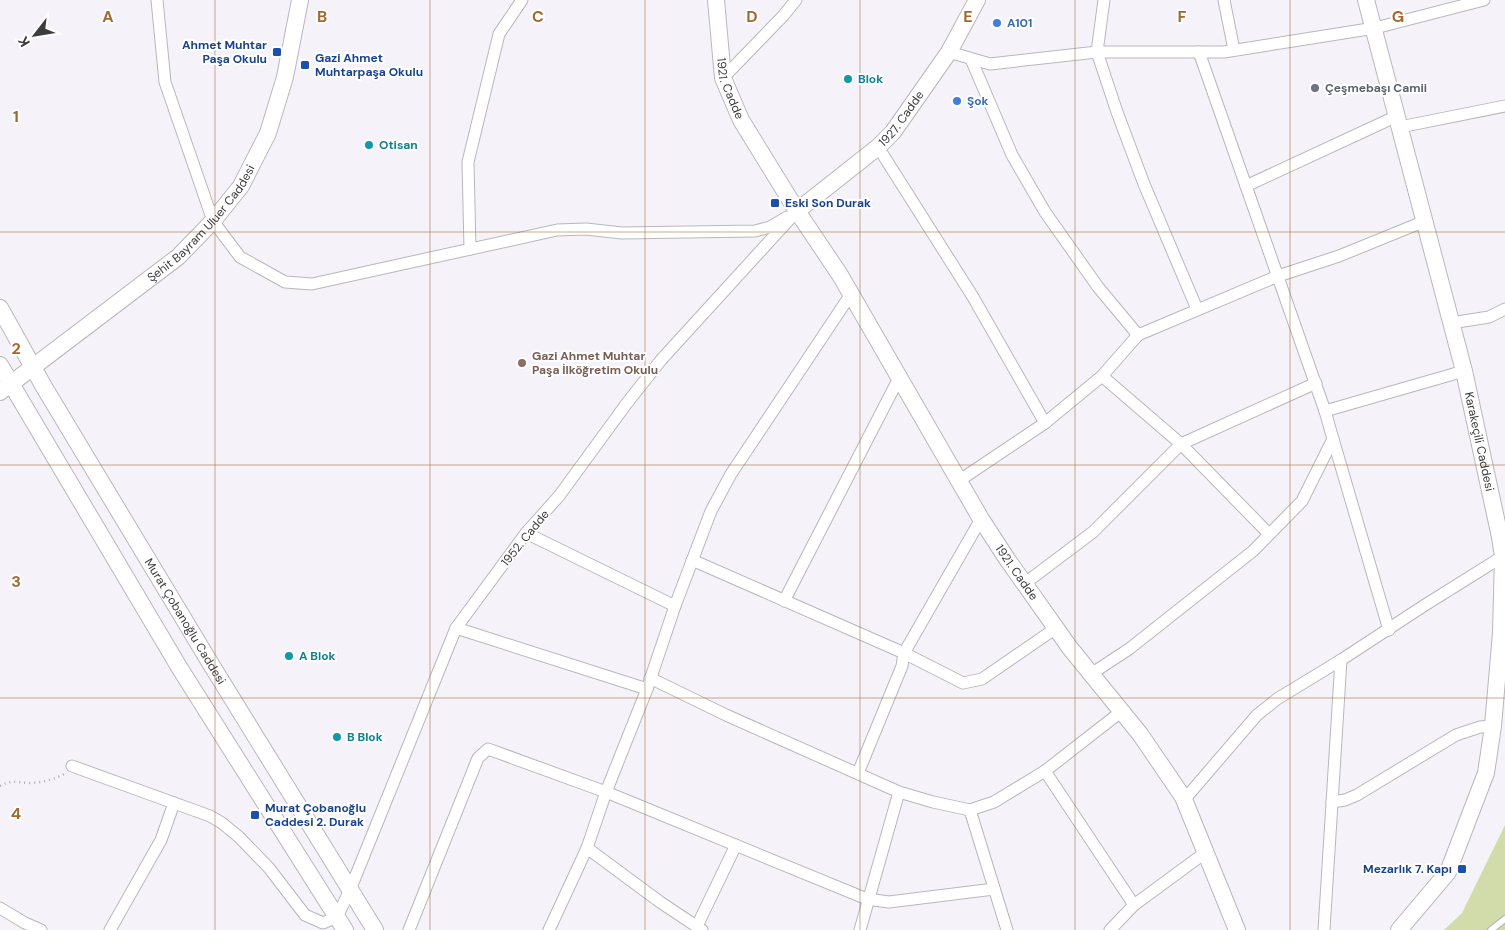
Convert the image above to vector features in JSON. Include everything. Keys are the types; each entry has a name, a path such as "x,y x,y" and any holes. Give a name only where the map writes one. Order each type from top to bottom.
{"main road":[{"name":"Şehit Bayram Uluer Caddesi","path":"5,389 178,257 213,221 242,186 268,133 285,77 300,0"},
{"name":"1921. Cadde","path":"716,0 723,78 742,120 770,168 851,294 981,519 1024,584 1091,674 1140,734 1184,800 1237,930"},
{"name":"1927. Cadde","path":"797,211 878,147 893,132 949,52 977,0"},
{"name":"Karakeçili Caddesi","path":"1366,0 1464,371 1504,555 1501,632 1493,726 1486,773 1448,872 1398,930"},
{"name":"Murat Çobanoğlu Caddesi","path":"0,308 214,670 375,930"},
{"path":"0,365 5,389 341,923"}],"street":[{"path":"157,0 165,82 213,221 240,257 285,282 312,284 557,230 586,229 622,233 755,231 770,227 797,211"},
{"path":"470,249 468,162 499,34 522,0"},
{"path":"723,78 796,0"},
{"path":"1104,0 1097,52 1144,184 1197,309"},
{"path":"1224,0 1234,50"},
{"path":"949,52 990,64 1097,52 1224,52 1374,28 1484,0"},
{"path":"1199,52 1316,383 1389,630"},
{"path":"971,59 1012,155 1045,212 1098,287 1138,335"},
{"path":"1246,186 1399,121 1504,108"},
{"path":"878,147 973,297 1045,423"},
{"name":"1952. Cadde","path":"341,923 350,890 456,628 526,533 559,496 626,403 661,360 797,211"},
{"path":"960,480 1045,423 1102,376 1138,335 1278,276 1339,256 1425,221"},
{"path":"549,930 587,848 606,792 649,683 692,560 712,511 731,474 851,294"},
{"path":"1451,324 1489,317 1505,309"},
{"path":"1325,411 1464,371"},
{"path":"1102,376 1180,444 1269,534"},
{"path":"784,601 899,378"},
{"path":"1024,584 1093,532 1180,444 1316,383"},
{"path":"1091,674 1129,648 1253,551 1302,501 1333,439"},
{"path":"858,773 902,666 904,653 981,519"},
{"path":"526,533 675,606"},
{"path":"1184,800 1257,715 1276,699 1342,660 1504,555"},
{"path":"692,560 904,653 963,683 982,679 1056,628"},
{"path":"456,628 649,683 899,792 970,810 994,802 1045,771 1122,711"},
{"path":"1324,930 1342,660"},
{"path":"1332,802 1345,800 1357,795 1456,735 1480,727 1493,726"},
{"path":"409,930 478,758 488,749 606,792 867,899 890,902 994,889"},
{"path":"72,766 210,816 239,837 269,868 305,915 323,923 341,923"},
{"path":"1045,771 1134,905"},
{"path":"860,930 867,899 899,792"},
{"path":"110,930 161,840 174,803"},
{"path":"970,810 1007,930"},
{"path":"587,848 660,902 699,928 736,845"},
{"path":"1110,930 1134,905 1206,852"},
{"path":"0,908 41,930"}],"lane":[{"path":"1490,930 1505,919"}],"path":[{"path":"0,786 12,781 30,783 53,780 64,774 72,766"}],"green space":[{"path":"1505,825 1505,930 1444,930 1462,913"}],"place":[{"name":"A101","path":"997,23"},
{"name":"Ahmet Muhtar Paşa Okulu","path":"277,52"},
{"name":"Gazi Ahmet Muhtarpaşa Okulu","path":"305,65"},
{"name":"Blok","path":"848,79"},
{"name":"Çeşmebaşı Camii","path":"1315,88"},
{"name":"Şok","path":"957,101"},
{"name":"Otisan","path":"369,145"},
{"name":"Eski Son Durak","path":"775,203"},
{"name":"Gazi Ahmet Muhtar Paşa İlköğretim Okulu","path":"522,363"},
{"name":"A Blok","path":"289,656"},
{"name":"B Blok","path":"337,737"},
{"name":"Murat Çobanoğlu Caddesi 2. Durak","path":"255,815"},
{"name":"Mezarlık 7. Kapı","path":"1462,869"}]}
